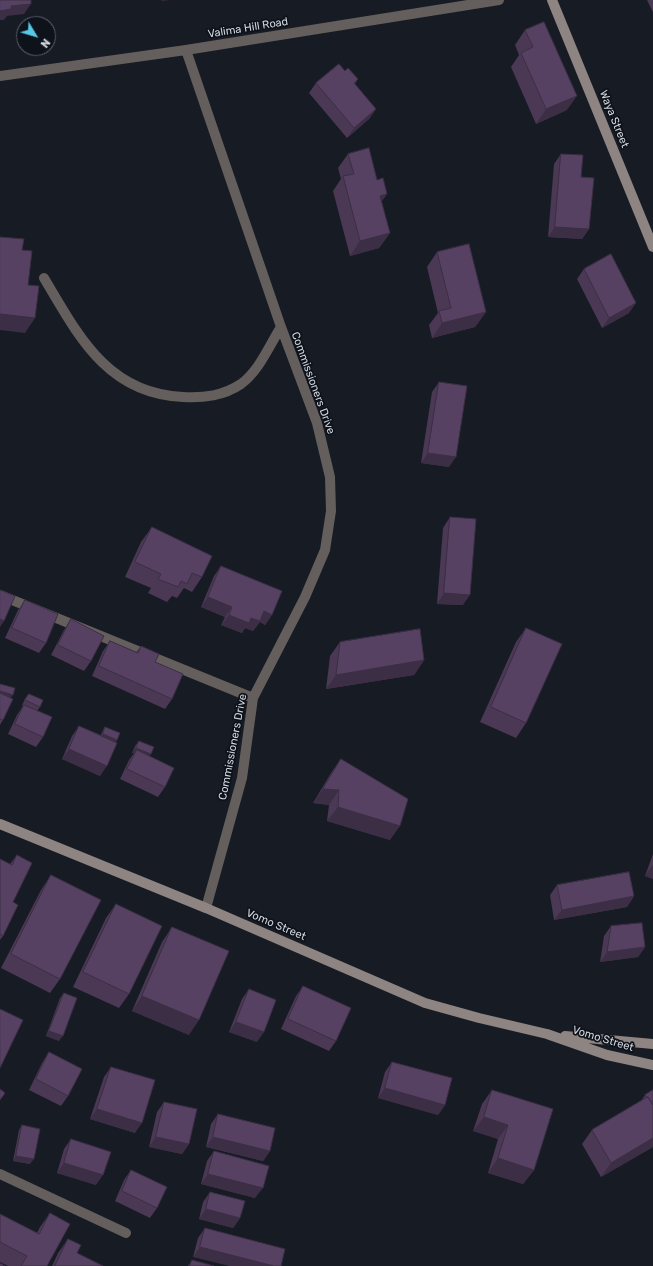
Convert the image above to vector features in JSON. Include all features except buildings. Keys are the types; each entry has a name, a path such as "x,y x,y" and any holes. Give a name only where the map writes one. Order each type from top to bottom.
{"main road":[{"name":"Waya Street","path":"552,0 653,247"},
{"name":"Vomo Street","path":"0,824 206,908 425,1003 472,1017 547,1034 607,1055 653,1065"},
{"name":"Vomo Street","path":"547,1034 653,1044"}],"street":[{"name":"Valima Hill Road","path":"0,76 186,50 499,0"},
{"name":"Commissioners Drive","path":"186,50 280,327 317,423 330,477 331,511 324,550 305,597 253,698 242,778 206,908"},
{"path":"44,278 76,332 97,358 117,376 136,387 175,397 200,398 224,393 242,383 257,367 280,327"},
{"path":"0,595 253,698"},
{"path":"0,1174 126,1233"}]}
